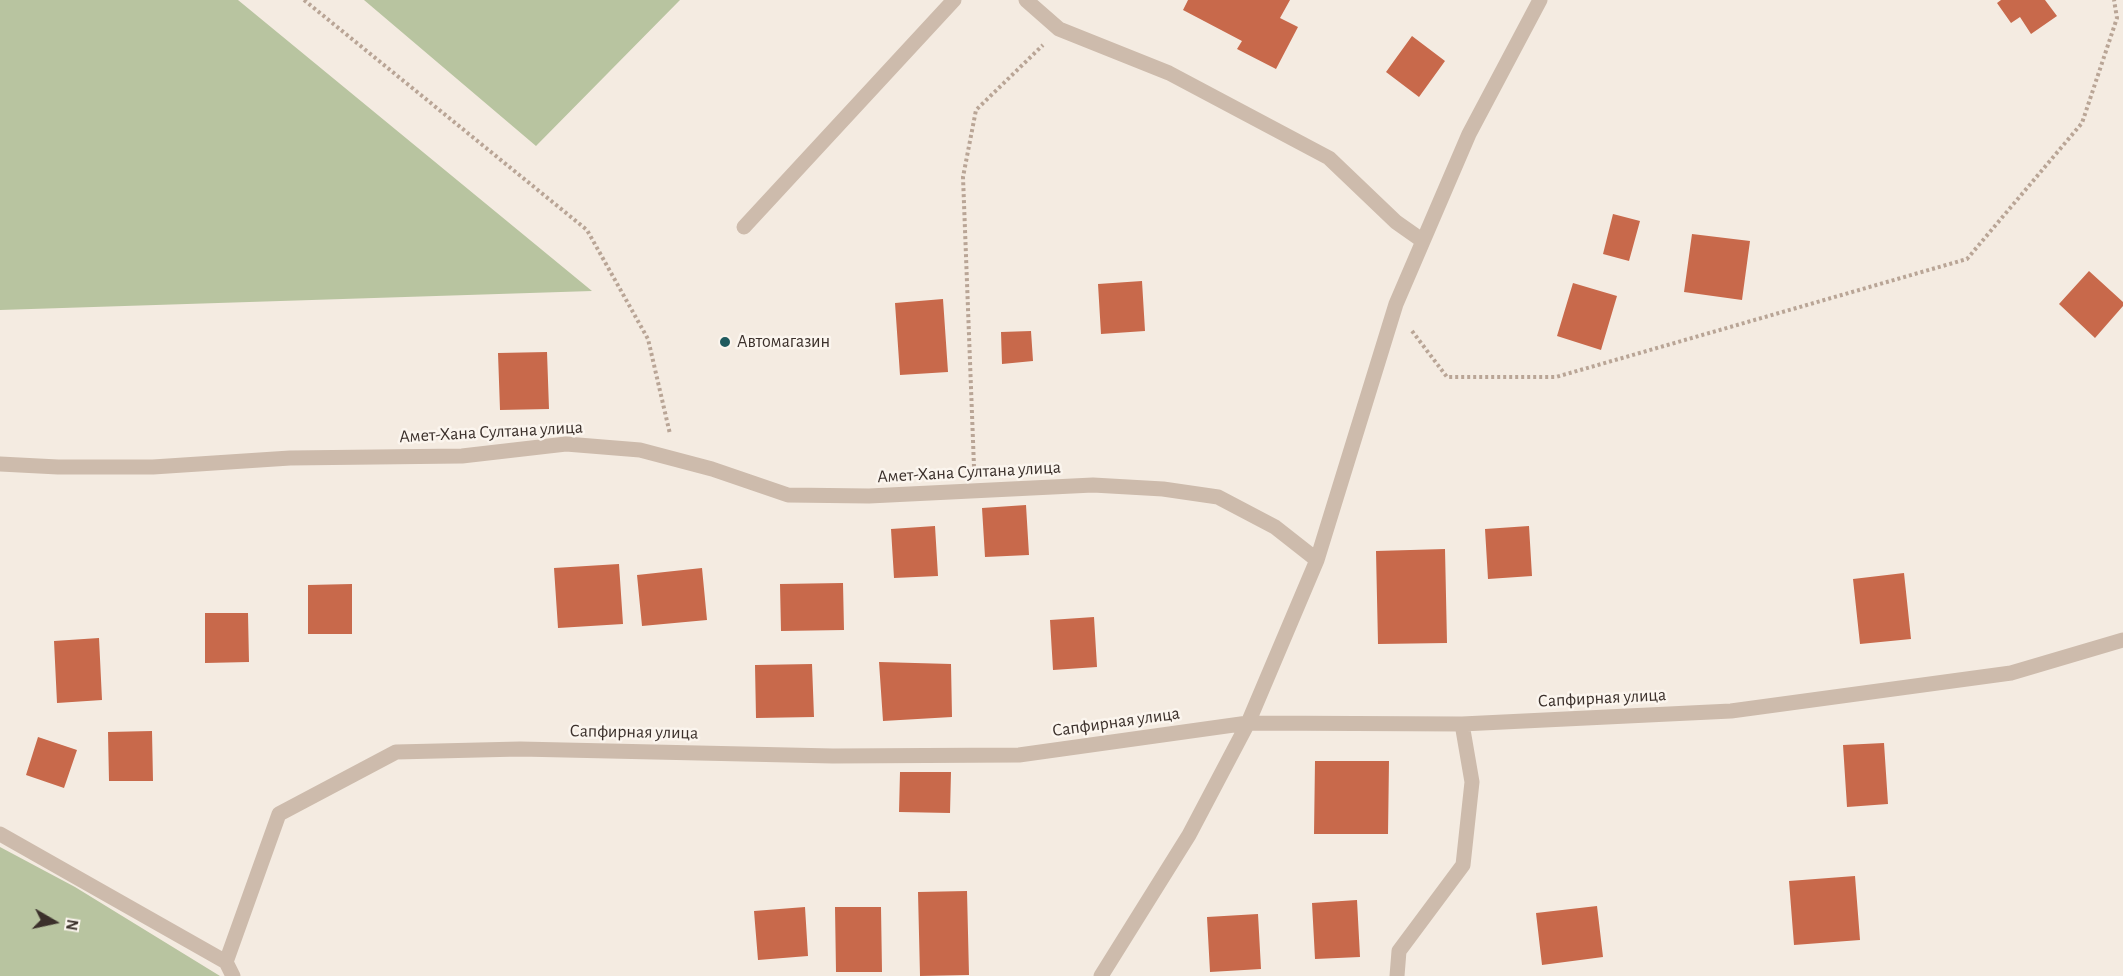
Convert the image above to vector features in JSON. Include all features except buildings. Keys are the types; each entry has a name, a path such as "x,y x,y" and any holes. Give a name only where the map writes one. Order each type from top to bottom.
{"street":[{"path":"744,227 954,0"},
{"path":"1026,0 1059,29 1169,73 1329,158 1396,222 1423,241"},
{"path":"1101,976 1189,835 1248,723 1317,560 1395,308 1469,134 1540,0"},
{"name":"Амет-Хана Султана улица","path":"0,464 58,468 153,467 290,458 462,456 566,444 640,450 788,495 869,496 1093,485 1163,489 1218,497 1275,527 1317,560"},
{"name":"Сапфирная улица","path":"226,962 279,814 396,752 520,749 832,756 1019,755 1248,723 1462,724 1743,710 2011,673 2123,640"},
{"path":"1397,976 1399,951 1463,865 1472,782 1462,724"},
{"path":"0,834 226,962 233,976"}],"path":[{"path":"304,0 588,230 648,339 677,460"},
{"path":"1395,308 1447,377 1556,377 1967,259 2082,123 2117,18 2114,0"},
{"path":"975,492 963,177 976,110 1059,29"}],"green space":[{"path":"0,0 238,0 592,291 0,310"},
{"path":"364,0 680,0 536,146"},
{"path":"0,847 75,887 220,976 0,976"}],"place":[{"name":"Автомагазин","path":"725,342"}]}
